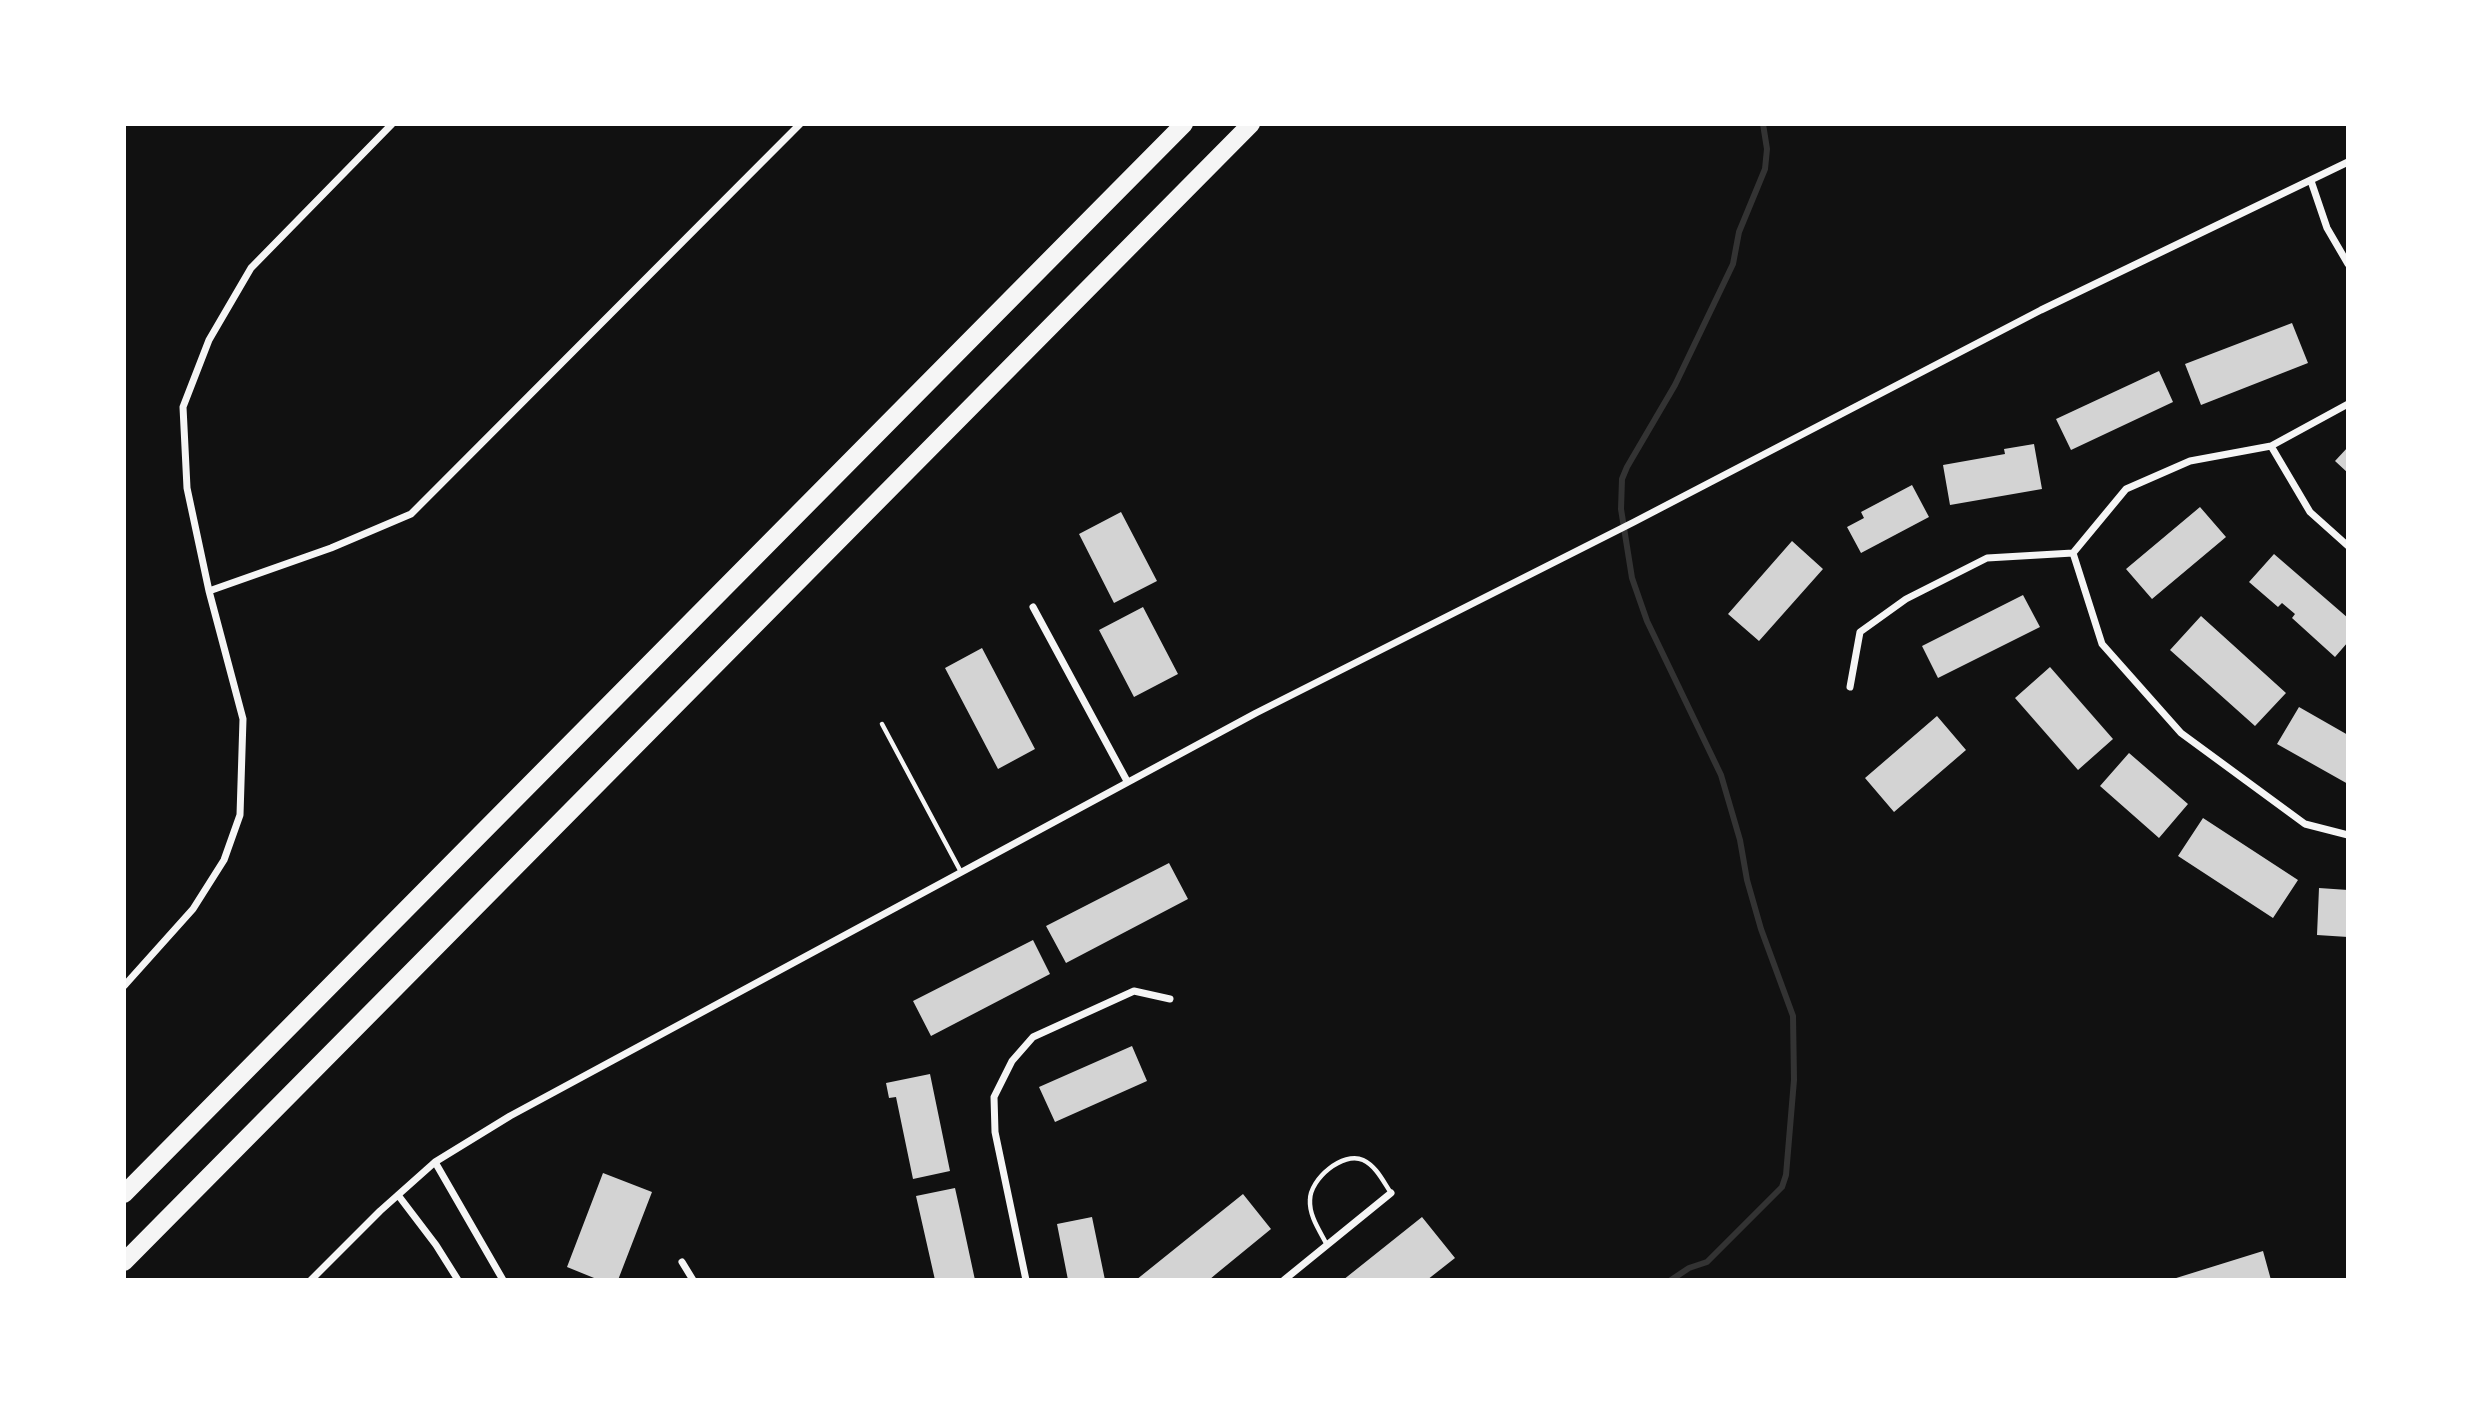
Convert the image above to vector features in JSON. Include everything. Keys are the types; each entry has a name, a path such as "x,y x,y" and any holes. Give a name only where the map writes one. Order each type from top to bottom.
{"highway":[{"path":"124,1194 1184,124"},
{"path":"124,1262 1251,124"}],"street":[{"path":"124,986 193,909 224,860 240,815 243,719 209,592 187,488 183,407 209,340 251,268 392,124"},
{"path":"209,592 331,548 411,514 800,124"},
{"path":"311,1280 435,1162 510,1116 1127,781 2041,310 2348,162"},
{"path":"2311,181 2326,228 2348,264"},
{"path":"1850,687 1860,632 1906,599 1987,558 2073,553 2126,489 2190,461 2271,446 2348,404"},
{"path":"2271,446 2311,512 2348,546"},
{"path":"2073,553 2102,644 2181,733 2305,824 2348,835"},
{"path":"1033,607 1127,781"},
{"path":"1026,1280 995,1132 994,1097 1012,1061 1033,1037 1135,990 1170,999"},
{"path":"435,1162 503,1280"},
{"path":"1284,1280 1391,1193"},
{"path":"398,1195 436,1245 458,1280"},
{"path":"682,1262 693,1280"}],"lane":[{"path":"882,724 961,872"},
{"path":"1327,1245 1310,1208 1312,1189 1318,1179 1346,1158 1353,1157 1372,1165 1391,1193"}],"building":[{"path":"2292,323 2308,363 2201,405 2185,364"},
{"path":"2159,371 2173,402 2071,450 2056,419"},
{"path":"2034,444 2042,489 1950,505 1943,465 2005,454 2004,449"},
{"path":"2348,447 2348,473 2335,461"},
{"path":"1912,485 1929,517 1861,553 1847,527 1864,518 1861,512"},
{"path":"2200,507 2226,537 2152,599 2126,569"},
{"path":"1121,512 1157,581 1114,603 1079,534"},
{"path":"1792,541 1823,569 1759,641 1728,614"},
{"path":"2274,554 2348,618 2348,642 2335,657 2292,618 2295,614 2282,603 2278,607 2249,582"},
{"path":"2023,595 2040,627 1938,678 1922,646"},
{"path":"1143,607 1178,674 1134,697 1099,630"},
{"path":"2201,616 2286,693 2255,726 2170,650"},
{"path":"982,648 1035,749 998,769 945,668"},
{"path":"2050,667 2113,739 2078,770 2015,698"},
{"path":"2299,707 2348,735 2348,784 2277,744"},
{"path":"1937,716 1966,750 1894,812 1865,778"},
{"path":"2129,753 2188,804 2159,838 2100,786"},
{"path":"2203,818 2298,880 2273,918 2178,856"},
{"path":"1169,863 1188,899 1066,963 1046,926"},
{"path":"2319,888 2348,890 2348,937 2317,935"},
{"path":"1033,940 1050,974 931,1036 913,1001"},
{"path":"1132,1046 1147,1081 1055,1122 1039,1087"},
{"path":"930,1074 950,1171 913,1179 896,1097 889,1098 886,1083"},
{"path":"603,1173 652,1192 618,1280 599,1280 567,1267"},
{"path":"955,1188 975,1280 935,1280 916,1196"},
{"path":"1243,1194 1271,1229 1209,1280 1136,1280"},
{"path":"1092,1217 1105,1280 1068,1280 1057,1224"},
{"path":"1422,1217 1455,1258 1427,1280 1343,1280"},
{"path":"2263,1251 2271,1280 2173,1280 2173,1279"}],"waterway":[{"path":"1671,1280 1689,1268 1707,1262 1782,1187 1786,1175 1794,1080 1793,1016 1761,929 1721,775 1647,621 1632,578 1621,509 1622,479 1675,385 1733,264 1739,232 1765,169 1767,149 1763,124"}]}
